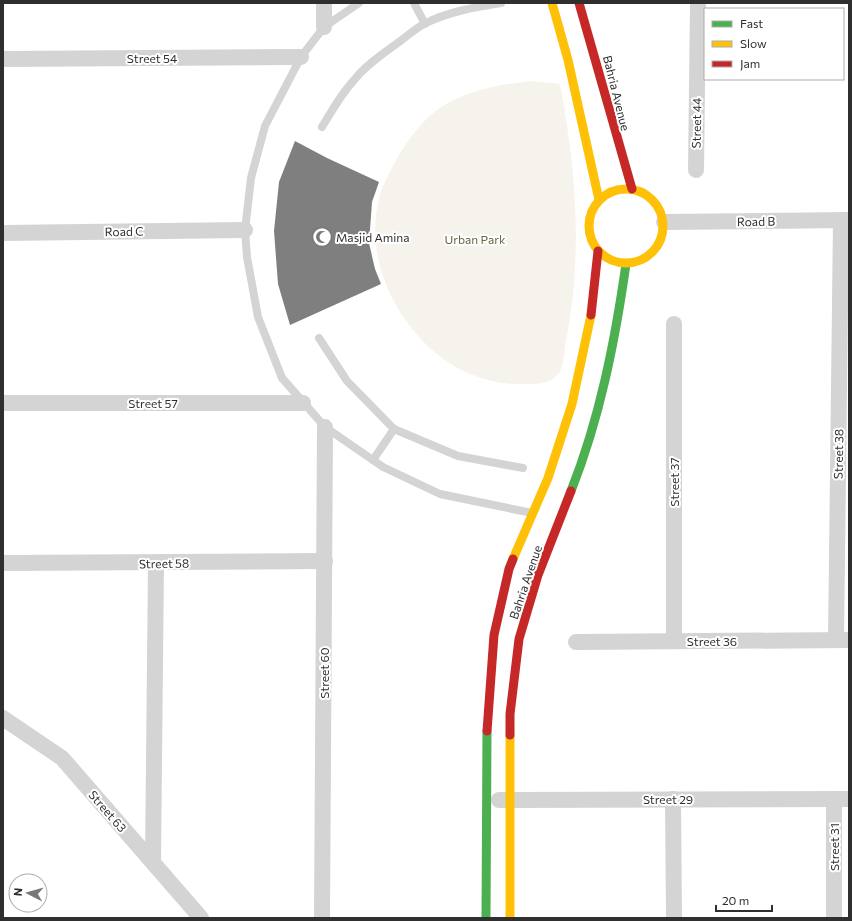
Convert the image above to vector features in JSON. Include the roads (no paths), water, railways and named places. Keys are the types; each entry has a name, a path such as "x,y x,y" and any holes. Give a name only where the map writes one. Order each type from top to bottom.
{"street":[{"path":"324,3 324,27"},
{"path":"552,3 568,60 599,200"},
{"name":"Bahria Avenue","path":"579,3 590,38 619,152 632,189"},
{"name":"Street 44","path":"696,170 698,3"},
{"name":"Street 54","path":"3,59 301,57"},
{"path":"620,189 632,189 644,192 654,200 660,210 664,222 663,235 654,251 649,256 638,262 626,264 615,262 598,251 592,241 589,231 591,215 599,200 608,193 620,189"},
{"name":"Road B","path":"664,222 845,220"},
{"name":"Street 38","path":"842,640 845,220"},
{"name":"Road C","path":"3,233 245,230"},
{"name":"Bahria Avenue","path":"486,918 486,711 494,635 509,569 548,478 572,404 590,327 598,251"},
{"name":"Bahria Avenue","path":"510,918 510,714 519,639 538,575 573,488 598,411 616,332 626,264"},
{"name":"Street 37","path":"674,324 674,641"},
{"name":"Street 57","path":"3,404 303,403"},
{"name":"Street 60","path":"322,918 325,427"},
{"name":"Street 58","path":"3,563 156,563 325,560"},
{"path":"153,862 156,563"},
{"name":"Street 36","path":"576,642 842,640"},
{"name":"Street 63","path":"3,718 62,758 201,918"},
{"name":"Street 29","path":"487,800 841,799"},
{"name":"Street 31","path":"834,918 841,799"},
{"path":"673,800 674,918"}],"lane":[{"path":"359,3 324,27 301,57 265,126 251,178 245,230 247,257 258,317 282,378 325,427 373,460 440,494 532,513"},
{"path":"414,3 425,24"},
{"path":"322,127 336,104 355,78 378,57 425,24 471,8 501,3"},
{"path":"319,338 347,381 394,429 458,456 523,468"},
{"path":"373,460 394,429"}],"place":[{"name":"Masjid Amina","path":"322,237"}],"park label":[{"name":"Urban Park","path":"475,239"}]}
